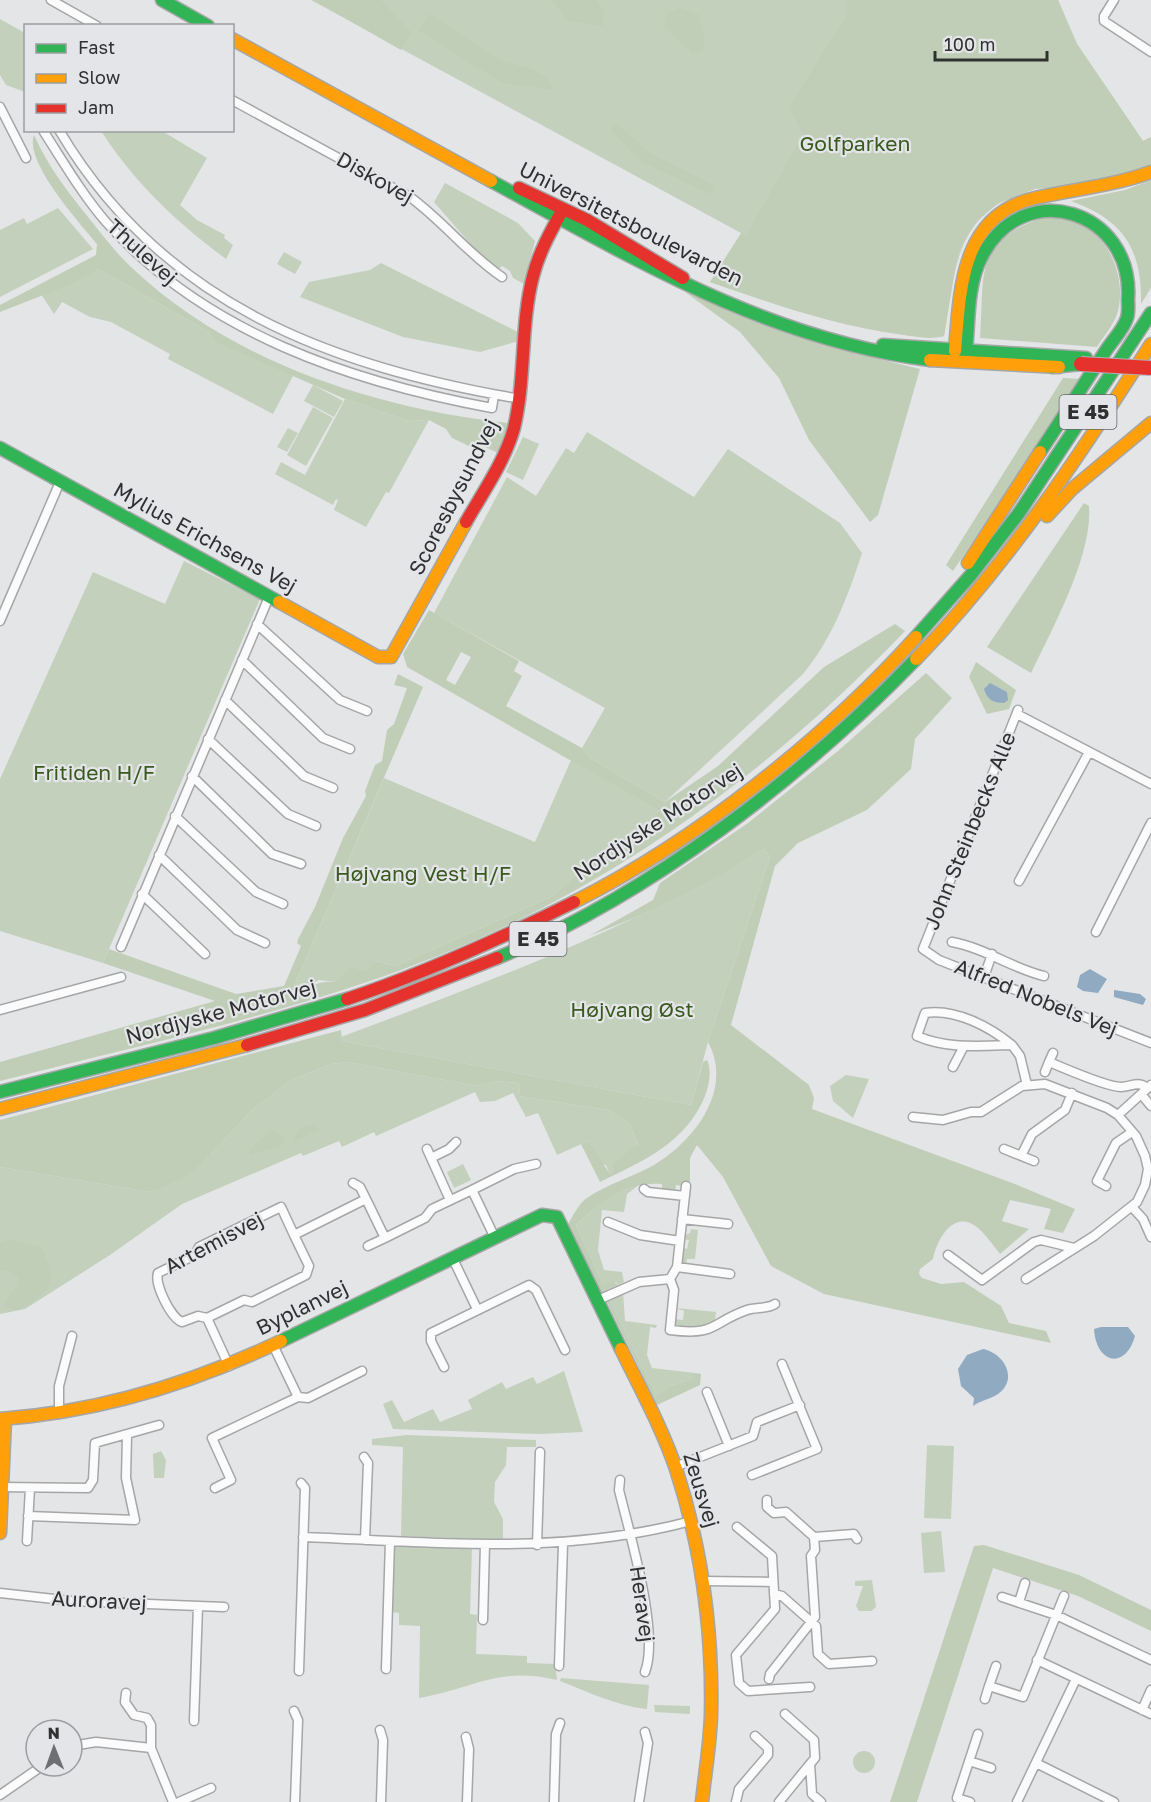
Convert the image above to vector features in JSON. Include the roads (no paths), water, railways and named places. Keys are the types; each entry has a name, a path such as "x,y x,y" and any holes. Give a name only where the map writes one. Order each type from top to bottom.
{"main road":[{"path":"162,0 204,24"},
{"name":"Universitetsboulevarden","path":"234,40 558,219 677,282 735,307 825,338 913,358 1052,367 1082,363"},
{"path":"476,172 546,219 558,219"},
{"path":"960,351 966,261 980,231 990,219 1014,203 1032,198 1096,189 1151,172"},
{"path":"751,787 910,634 945,594 1012,499 1127,318 1132,292 1129,266 1112,236 1099,224 1066,210 1031,212 1001,229 980,258 960,351"},
{"name":"Universitetsboulevarden","path":"558,219 651,257 696,286 773,316 863,341 915,349 1082,363"},
{"name":"Scoresbysundvej","path":"391,657 507,449 516,426 521,399 532,282 558,219"},
{"name":"Nordjyske Motorvej","path":"0,1092 304,1012 447,962 533,923 624,874 707,820 818,733 876,680 970,577 1023,508 1151,314"},
{"name":"Nordjyske Motorvej","path":"0,1109 339,1018 452,978 574,920 672,862 778,787 877,701 978,592 1057,487 1151,344"},
{"path":"1082,363 1151,368"},
{"path":"978,592 1072,489 1148,423"},
{"name":"Mylius Erichsens Vej","path":"0,448 378,657 391,657"},
{"name":"Byplanvej","path":"2,1419 59,1414 130,1400 190,1381 229,1366 545,1214 554,1215"},
{"name":"Zeusvej","path":"554,1215 560,1221 598,1300 675,1467 691,1521 703,1581 709,1631 712,1689 708,1755 702,1802"},
{"path":"0,1533 2,1419"}],"street":[{"path":"51,0 93,24"},
{"path":"1114,0 1104,16 1104,21 1151,52"},
{"name":"Diskovej","path":"234,101 410,196 433,214 469,251 502,277"},
{"path":"0,106 26,158"},
{"name":"Thulevej","path":"44,132 76,184 107,222 132,247 201,302 272,342 347,373 424,396 492,408 494,395"},
{"name":"Thulevej","path":"60,132 72,152 117,212 150,245 216,293 279,329 351,360 427,382 521,399"},
{"path":"272,342 279,329"},
{"path":"347,373 351,360"},
{"path":"424,396 427,382"},
{"path":"0,621 60,482"},
{"path":"121,947 269,597"},
{"path":"257,624 340,700 367,711"},
{"path":"242,660 322,738 351,749"},
{"path":"225,700 304,776 333,789"},
{"name":"John Steinbecks Alle","path":"923,949 1017,712 1151,784"},
{"path":"208,739 288,814 316,826"},
{"path":"1019,881 1089,752"},
{"path":"192,776 272,854 301,864"},
{"path":"175,816 256,892 283,904"},
{"path":"1096,932 1151,823"},
{"path":"159,855 237,930 266,943"},
{"path":"142,894 205,954"},
{"path":"952,942 992,954 1024,971 1044,976"},
{"name":"Alfred Nobels Vej","path":"923,949 939,960 1151,1043"},
{"path":"984,977 992,954"},
{"path":"0,1010 121,977"},
{"path":"1012,1045 964,1046 917,1036 925,1013 967,1017 999,1034 1012,1045 1020,1056 1027,1085"},
{"path":"953,1067 964,1046"},
{"path":"1046,1072 1053,1053"},
{"path":"1049,1062 1120,1087 1137,1084 1146,1089 1151,1106"},
{"path":"913,1117 943,1120 971,1112 981,1112 1027,1085 1045,1084 1072,1093 1118,1115 1141,1144 1149,1163 1145,1185 1132,1207 1026,1279"},
{"path":"1118,1115 1146,1089"},
{"path":"1022,1154 1032,1134 1065,1110 1072,1093"},
{"path":"1106,1186 1097,1181 1116,1143 1132,1132"},
{"path":"450,1200 429,1154 449,1149 456,1142"},
{"path":"1004,1149 1022,1154 1034,1161"},
{"path":"368,1246 425,1218 432,1209 450,1200 514,1169 536,1164"},
{"path":"353,1183 360,1187 385,1238"},
{"path":"670,1279 677,1267 686,1186"},
{"path":"644,1189 648,1192 685,1197"},
{"path":"472,1190 495,1238"},
{"name":"Artemisvej","path":"294,1235 366,1199"},
{"name":"Artemisvej","path":"283,1205 294,1235 309,1266 306,1275 252,1302 244,1300 207,1318 198,1316 182,1322 176,1319 158,1282 158,1273 195,1255 199,1246 283,1205"},
{"path":"1132,1207 1143,1220 1151,1237"},
{"path":"682,1219 728,1224"},
{"path":"608,1222 639,1235 680,1241"},
{"path":"948,1255 982,1280 1034,1242 1041,1240 1074,1248"},
{"path":"453,1259 477,1309"},
{"path":"677,1267 730,1274"},
{"path":"598,1300 639,1282 670,1279"},
{"path":"670,1279 674,1290 670,1330 690,1333 708,1331 744,1311 771,1307 775,1304"},
{"path":"444,1367 431,1341 431,1333 524,1286 533,1286 565,1350"},
{"path":"207,1318 229,1366"},
{"path":"59,1414 59,1386 72,1336"},
{"path":"273,1345 298,1397"},
{"path":"752,1475 817,1449 782,1364"},
{"path":"215,1488 231,1480 212,1438 298,1397 308,1398 362,1371"},
{"path":"707,1392 729,1446"},
{"path":"675,1467 753,1436 758,1422 800,1405"},
{"path":"1,1487 88,1488 93,1480 95,1443 127,1436 159,1425"},
{"path":"28,1516 135,1520 126,1478 127,1436"},
{"path":"537,1545 540,1452"},
{"path":"364,1457 368,1463 365,1540"},
{"name":"Heravej","path":"620,1480 619,1490 646,1619 649,1662 645,1672"},
{"path":"299,1671 305,1488 301,1483"},
{"path":"27,1541 30,1488"},
{"path":"767,1500 767,1506 774,1513 786,1512 814,1537 815,1550 811,1556 816,1617 770,1674 769,1679"},
{"name":"Heravej","path":"303,1537 484,1544 563,1544 630,1536 691,1521"},
{"path":"737,1527 772,1556 775,1609 736,1655 739,1683 748,1691 810,1687"},
{"path":"814,1537 854,1534 857,1539"},
{"path":"386,1669 390,1541"},
{"path":"483,1620 484,1544"},
{"path":"560,1666 563,1544"},
{"path":"703,1581 773,1582"},
{"path":"1019,1602 1025,1583"},
{"name":"Auroravej","path":"0,1593 72,1601 224,1607"},
{"path":"774,1594 782,1596 816,1626 818,1654 829,1664 872,1661"},
{"path":"989,1686 1023,1697 1064,1596"},
{"path":"1002,1597 1056,1615 1151,1660"},
{"path":"194,1721 198,1606"},
{"path":"1037,1660 1151,1714"},
{"path":"985,1699 996,1666"},
{"path":"1017,1802 1076,1679"},
{"path":"1142,1710 1151,1690"},
{"path":"126,1693 124,1702 134,1715 147,1718 151,1725 151,1748 173,1802"},
{"path":"294,1711 298,1720 295,1802"},
{"path":"779,1802 814,1758 814,1740 785,1714"},
{"path":"554,1802 556,1734 560,1723"},
{"path":"380,1730 383,1740 381,1802"},
{"path":"639,1802 648,1743 645,1732"},
{"path":"968,1802 957,1798 978,1734"},
{"path":"736,1802 739,1788 768,1755 768,1748 755,1736"},
{"path":"466,1737 469,1749 467,1802"},
{"path":"84,1744 96,1742 151,1748"},
{"path":"969,1761 991,1768"},
{"path":"810,1764 812,1794"},
{"path":"1036,1764 1114,1802"},
{"path":"0,1795 25,1778"},
{"path":"797,1780 822,1802"},
{"path":"179,1802 211,1788"}],"water":[{"path":"990,683 1007,692 1008,700 1000,703 989,698 984,689"},
{"path":"1090,969 1107,979 1098,993 1083,991 1077,987 1080,975"},
{"path":"1114,990 1140,994 1146,999 1143,1005 1114,997"},
{"path":"1128,1327 1135,1336 1125,1354 1118,1358 1105,1355 1096,1340 1094,1329"},
{"path":"983,1349 991,1351 1003,1361 1008,1374 1007,1381 998,1394 973,1406 974,1398 961,1386 958,1369 967,1355"}],"park label":[{"name":"Golfparken","path":"855,144"},
{"name":"Fritiden H/F","path":"94,773"},
{"name":"Højvang Vest H/F","path":"423,874"},
{"name":"Højvang Øst","path":"632,1010"}]}
